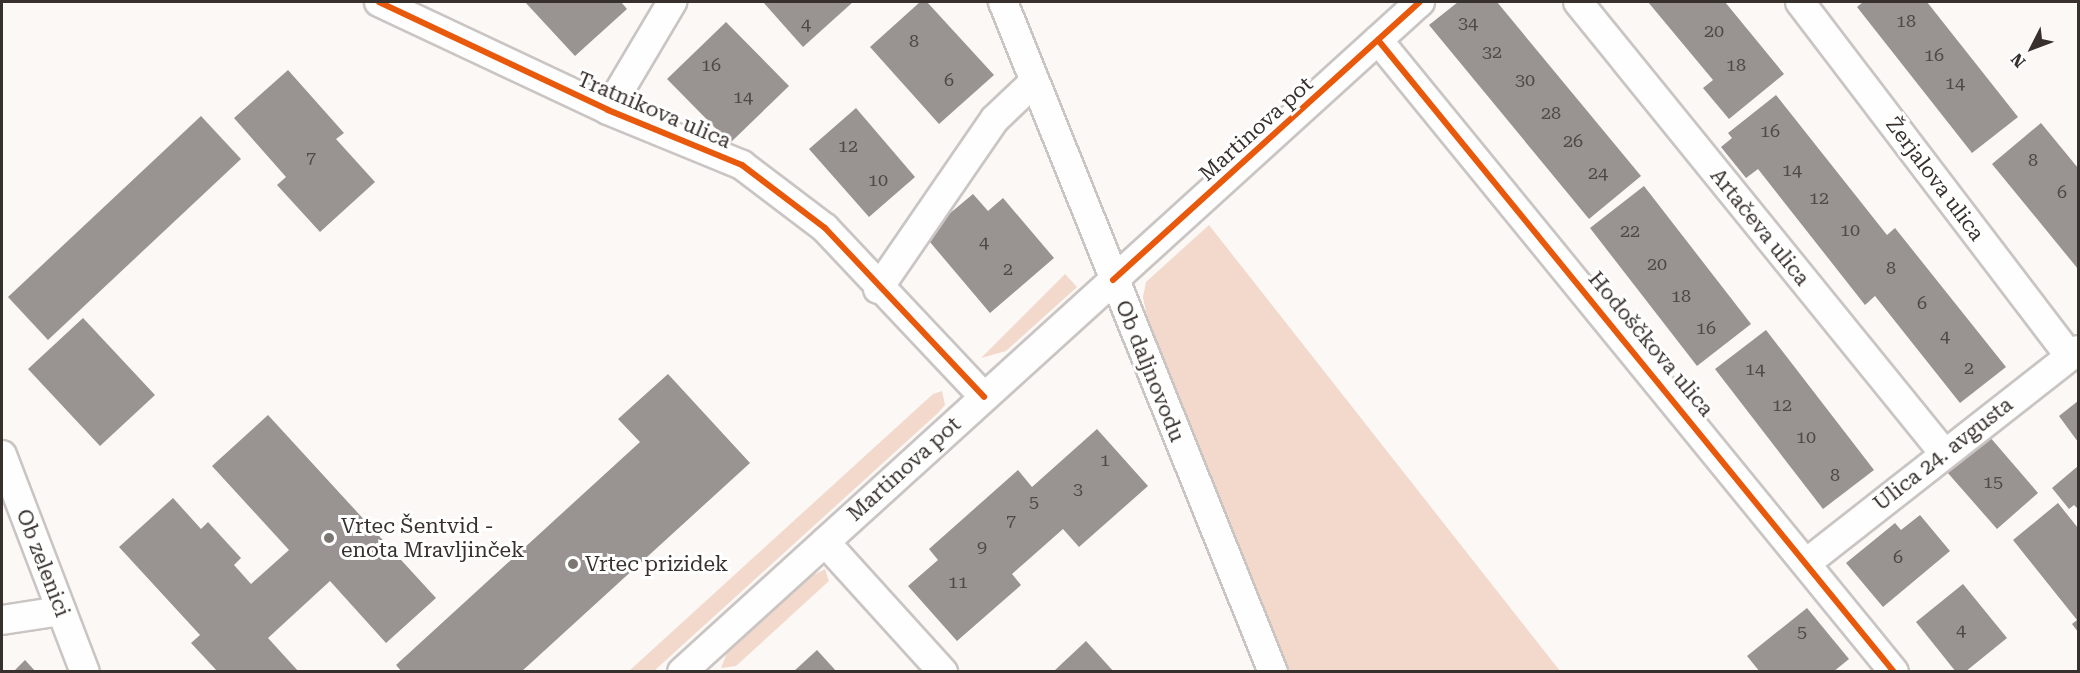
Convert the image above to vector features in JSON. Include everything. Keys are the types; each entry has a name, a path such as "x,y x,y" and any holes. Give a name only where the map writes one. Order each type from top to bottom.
{"street":[{"name":"Tratnikova ulica","path":"379,2 608,110 742,165 825,228 878,289 984,397"},
{"path":"608,110 672,2"},
{"name":"Ob daljnovodu","path":"1003,2 1033,83 1273,672"},
{"name":"Martinova pot","path":"686,670 1420,2"},
{"name":"Artačeva ulica","path":"1578,2 1943,452"},
{"name":"Žerjalova ulica","path":"1800,2 2074,353"},
{"name":"Hodoščkova ulica","path":"1378,40 1809,561 1894,672"},
{"path":"878,289 995,119 1033,83"},
{"name":"Ulica 24. avgusta","path":"1809,561 1943,452 2074,353"},
{"name":"Ob zelenici","path":"2,455 85,672"},
{"path":"825,542 943,672"},
{"path":"2,620 61,611"}],"shaded area":[{"path":"1209,225 1560,671 1286,671 1153,347 1143,297 1146,282"},
{"path":"1065,274 1077,287 1006,351 981,358"},
{"path":"942,391 945,405 938,413 654,671 629,671 933,394"},
{"path":"825,569 829,581 736,666 721,668 727,653 804,580"}],"building":[{"path":"525,2 621,2 627,9 575,56"},
{"path":"763,2 853,2 803,47"},
{"path":"920,2 927,2 994,75 939,124 870,47"},
{"path":"1458,2 1497,2 1641,176 1589,219 1429,25"},
{"path":"1648,2 1725,2 1784,74 1729,119 1703,88 1713,80"},
{"path":"1863,2 1927,2 2018,117 1972,153 1857,7"},
{"path":"726,22 789,86 730,143 667,79"},
{"path":"288,70 344,133 336,139 375,182 320,232 277,185 286,177 234,118"},
{"path":"1776,95 1887,235 1895,228 2006,367 1960,403 1875,296 1865,305 1758,169 1746,178 1721,147 1732,138 1728,133"},
{"path":"856,108 915,177 869,217 809,149"},
{"path":"201,116 241,159 48,340 8,297"},
{"path":"2041,123 2078,168 2078,269 1992,164"},
{"path":"1644,186 1751,324 1697,366 1590,228"},
{"path":"973,194 988,211 1003,198 1054,258 990,313 924,235"},
{"path":"83,318 155,395 100,446 28,369"},
{"path":"1766,330 1874,470 1823,509 1715,369"},
{"name":"Vrtec prizidek","path":"668,374 750,463 521,672 402,672 396,665 640,442 618,419"},
{"path":"2078,401 2078,442 2059,416"},
{"name":"Vrtec Šentvid - enota Mravljinček","path":"268,415 436,598 386,643 330,581 268,638 299,672 218,672 191,643 200,635 119,547 173,498 201,529 208,522 241,558 234,565 251,584 289,550 212,466"},
{"path":"1097,429 1148,486 1079,547 1063,529 1012,574 1021,585 957,641 908,586 938,560 929,549 1018,470 1032,487"},
{"path":"1989,436 2038,493 1997,529 1947,472"},
{"path":"2078,466 2078,509 2074,505 2069,509 2052,488"},
{"path":"2058,503 2078,528 2078,632 2072,624 2077,620 2013,540"},
{"path":"1920,515 1950,551 1883,607 1846,563 1895,523 1901,530"},
{"path":"1963,584 2007,638 1965,672 1956,672 1916,622"},
{"path":"1807,608 1849,659 1833,672 1760,672 1747,656"},
{"path":"1086,641 1114,672 1053,672"},
{"path":"817,650 837,672 793,672"},
{"path":"25,660 36,672 13,672"}],"cycle path":[{"path":"379,2 608,110 742,165 825,228 984,397"},
{"path":"1113,280 1420,2"},
{"path":"1378,40 1894,672"}],"place":[{"name":"Vrtec Šentvid - enota Mravljinček","path":"329,538"},
{"name":"Vrtec prizidek","path":"573,564"}]}
